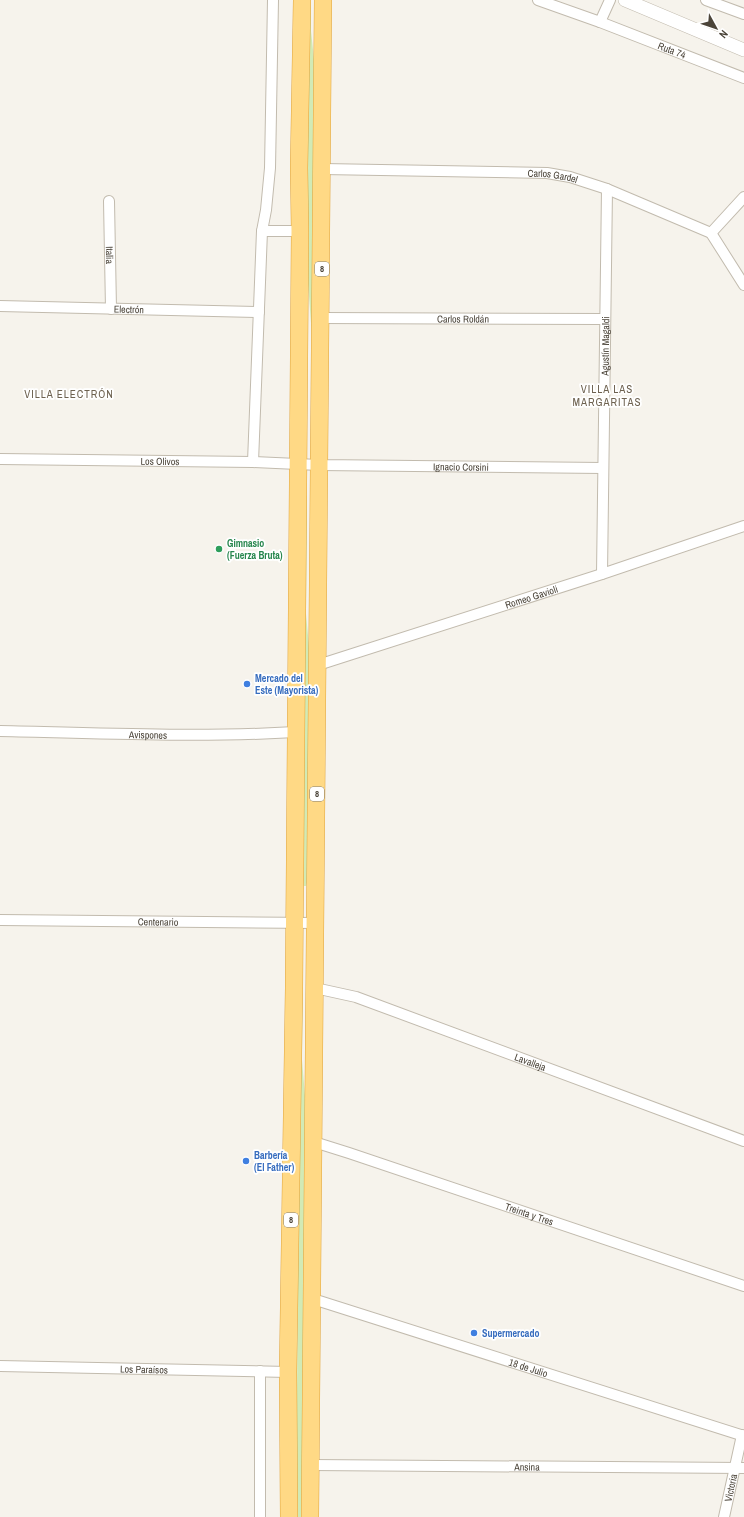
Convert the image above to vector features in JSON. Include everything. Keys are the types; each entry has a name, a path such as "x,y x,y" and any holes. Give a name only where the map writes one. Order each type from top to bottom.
{"highway":[{"name":"8","path":"289,1517 288,1372 296,732 300,231 299,168 302,0"},
{"name":"8","path":"310,1517 324,0"}],"street":[{"path":"253,462 262,231 266,210 270,168 274,0"},
{"name":"Ruta 74","path":"538,0 600,22 744,78"},
{"path":"600,22 610,0"},
{"path":"625,0 744,50"},
{"path":"706,0 744,14"},
{"name":"Carlos Gardel","path":"322,169 548,173 570,176 607,189 712,233"},
{"name":"Agustín Magaldi","path":"602,574 604,319 607,189"},
{"path":"744,197 712,233 744,285"},
{"name":"Italia","path":"108,201 111,309"},
{"path":"262,231 300,231"},
{"name":"Electrón","path":"0,306 259,312"},
{"name":"Carlos Roldán","path":"322,318 604,319"},
{"name":"Los Olivos","path":"0,459 253,462 319,465"},
{"name":"Ignacio Corsini","path":"319,465 603,468"},
{"name":"Romeo Gavioli","path":"318,665 602,574 744,526"},
{"name":"Avispones","path":"0,731 182,735 296,732"},
{"name":"Centenario","path":"0,920 316,923"},
{"name":"Lavalleja","path":"315,988 356,997 744,1141"},
{"name":"Treinta y Tres","path":"314,1142 357,1155 744,1286"},
{"name":"18 de Julio","path":"313,1299 743,1436"},
{"name":"Los Paraísos","path":"0,1366 288,1372"},
{"path":"260,1371 260,1517"},
{"name":"Victoria","path":"724,1517 739,1468 743,1436"},
{"name":"Ansina","path":"311,1464 739,1468"}],"green space":[{"path":"309,0 311,0 311,31 317,87 312,336 307,270"},
{"path":"305,496 307,496 306,614 311,668 309,875 306,886 304,886 302,876"},
{"path":"303,946 302,1060 306,1108 303,1517 296,1517 299,1137"}],"place":[{"name":"Gimnasio (Fuerza Bruta)","path":"219,549"},
{"name":"Mercado del Este (Mayorista)","path":"247,684"},
{"name":"Barbería (El Father)","path":"246,1161"},
{"name":"Supermercado","path":"474,1333"}],"district":[{"name":"VILLA ELECTRÓN","path":"69,394"},
{"name":"VILLA LAS MARGARITAS","path":"607,395"}]}
